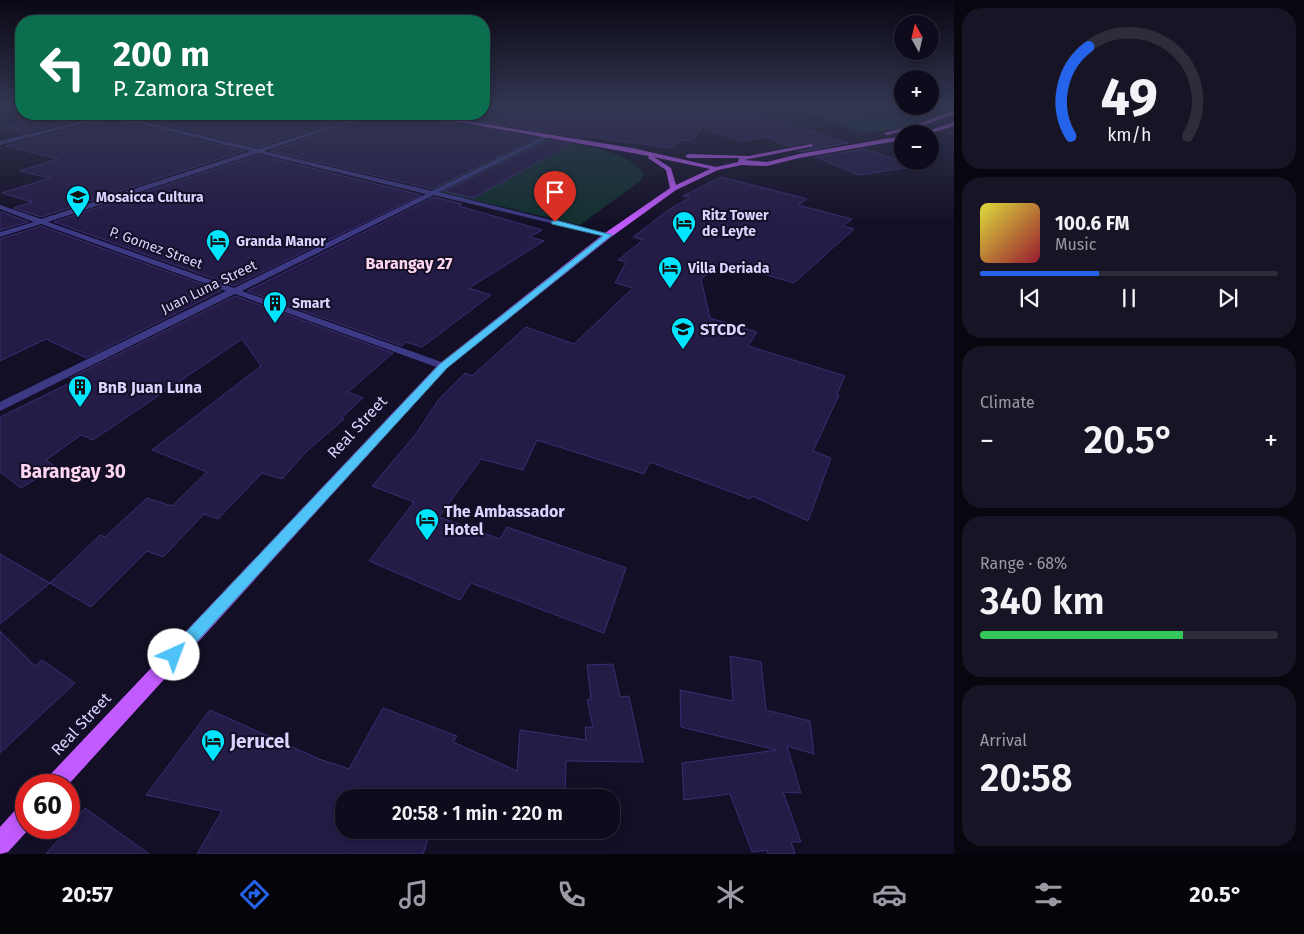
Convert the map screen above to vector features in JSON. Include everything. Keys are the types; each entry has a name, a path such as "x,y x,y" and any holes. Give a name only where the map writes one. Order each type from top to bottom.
{"main road":[{"path":"607,146 716,169"},
{"path":"827,151 811,146 741,159 742,164 767,164 857,146"},
{"path":"632,150 701,157 753,156"},
{"path":"632,150 652,158 669,169 674,189"},
{"name":"Real Street","path":"64,774 443,366 608,235 674,189 716,169 742,164"},
{"path":"0,844 15,827"}],"street":[{"path":"235,146 608,235"},
{"path":"0,235 271,146"},
{"name":"Juan Luna Street","path":"0,407 430,192 527,146"},
{"name":"P. Gomez Street","path":"0,206 443,366"}],"green space":[{"path":"518,146 585,146 625,158 636,165 644,174 640,181 580,225 431,190"}],"building":[{"path":"5,146 222,146 244,151 41,217 14,208 32,202 2,193 50,178 19,171 58,159"},
{"path":"286,146 520,146 432,189 271,151"},
{"path":"536,146 568,146 473,198 444,191"},
{"path":"655,146 673,146 671,148"},
{"path":"816,146 833,146 799,151 814,148"},
{"path":"864,149 894,159 894,170 859,175 815,157"},
{"path":"258,155 421,195 234,286 54,222"},
{"path":"721,177 807,199 798,205 852,219 843,226 854,229 794,283 723,262 701,279 710,318 757,332 748,346 845,376 837,394 839,395 813,451 831,458 808,521 752,496 750,499 650,462 644,474 537,440 523,470 481,459 439,517 500,539 507,527 626,568 604,633 471,583 460,600 369,561 414,502 372,486 416,434 439,399 465,373 472,376 526,327 574,344 633,288 615,283 626,262 618,260 643,240 633,237 671,208 690,198 683,196"},
{"path":"434,197 542,230 530,237 544,241 469,288 491,295 422,347 406,342 402,346 247,291"},
{"path":"0,212 2,212 28,222 0,230"},
{"path":"41,226 221,291 86,358 46,339 0,361 0,239"},
{"path":"235,296 393,353 348,392 363,398 341,418 344,419 306,452 282,479 262,473 218,519 204,514 163,557 147,551 91,607 50,583 100,535 105,537 147,498 172,506 207,472 152,450 261,366 242,339 93,440 81,435 46,460 56,467 21,488 0,472 0,417 74,381 70,378"},
{"path":"0,554 50,583 0,624"},
{"path":"0,631 35,666 42,660 75,683 0,753"},
{"path":"730,656 761,662 766,710 810,721 814,754 787,746 801,793 783,792 801,842 791,842 795,854 768,854 767,850 752,852 730,794 684,800 682,763 777,750 681,727 680,690 733,701"},
{"path":"613,664 620,697 629,696 643,762 566,761 565,789 335,789 335,839 428,839 423,854 197,854 222,811 146,795 210,710 319,759 349,769 383,708 457,736 453,742 517,771 520,730 586,740 585,727 593,727 587,700 591,699 587,665"},
{"path":"85,808 149,854 46,854 59,839 80,839 80,814"}],"place":[{"name":"Mosaicca Cultura","path":"78,218"},
{"name":"Ritz Tower de Leyte","path":"684,244"},
{"name":"Granda Manor","path":"218,262"},
{"name":"Villa Deriada","path":"670,289"},
{"name":"Smart","path":"275,324"},
{"name":"STCDC","path":"683,350"},
{"name":"BnB Juan Luna","path":"80,408"},
{"name":"The Ambassador Hotel","path":"427,541"},
{"name":"Jerucel","path":"213,762"}],"district":[{"name":"Barangay 27","path":"409,263"},
{"name":"Barangay 30","path":"73,471"}],"route":[{"path":"174,655 443,366 608,235 555,222"}]}
